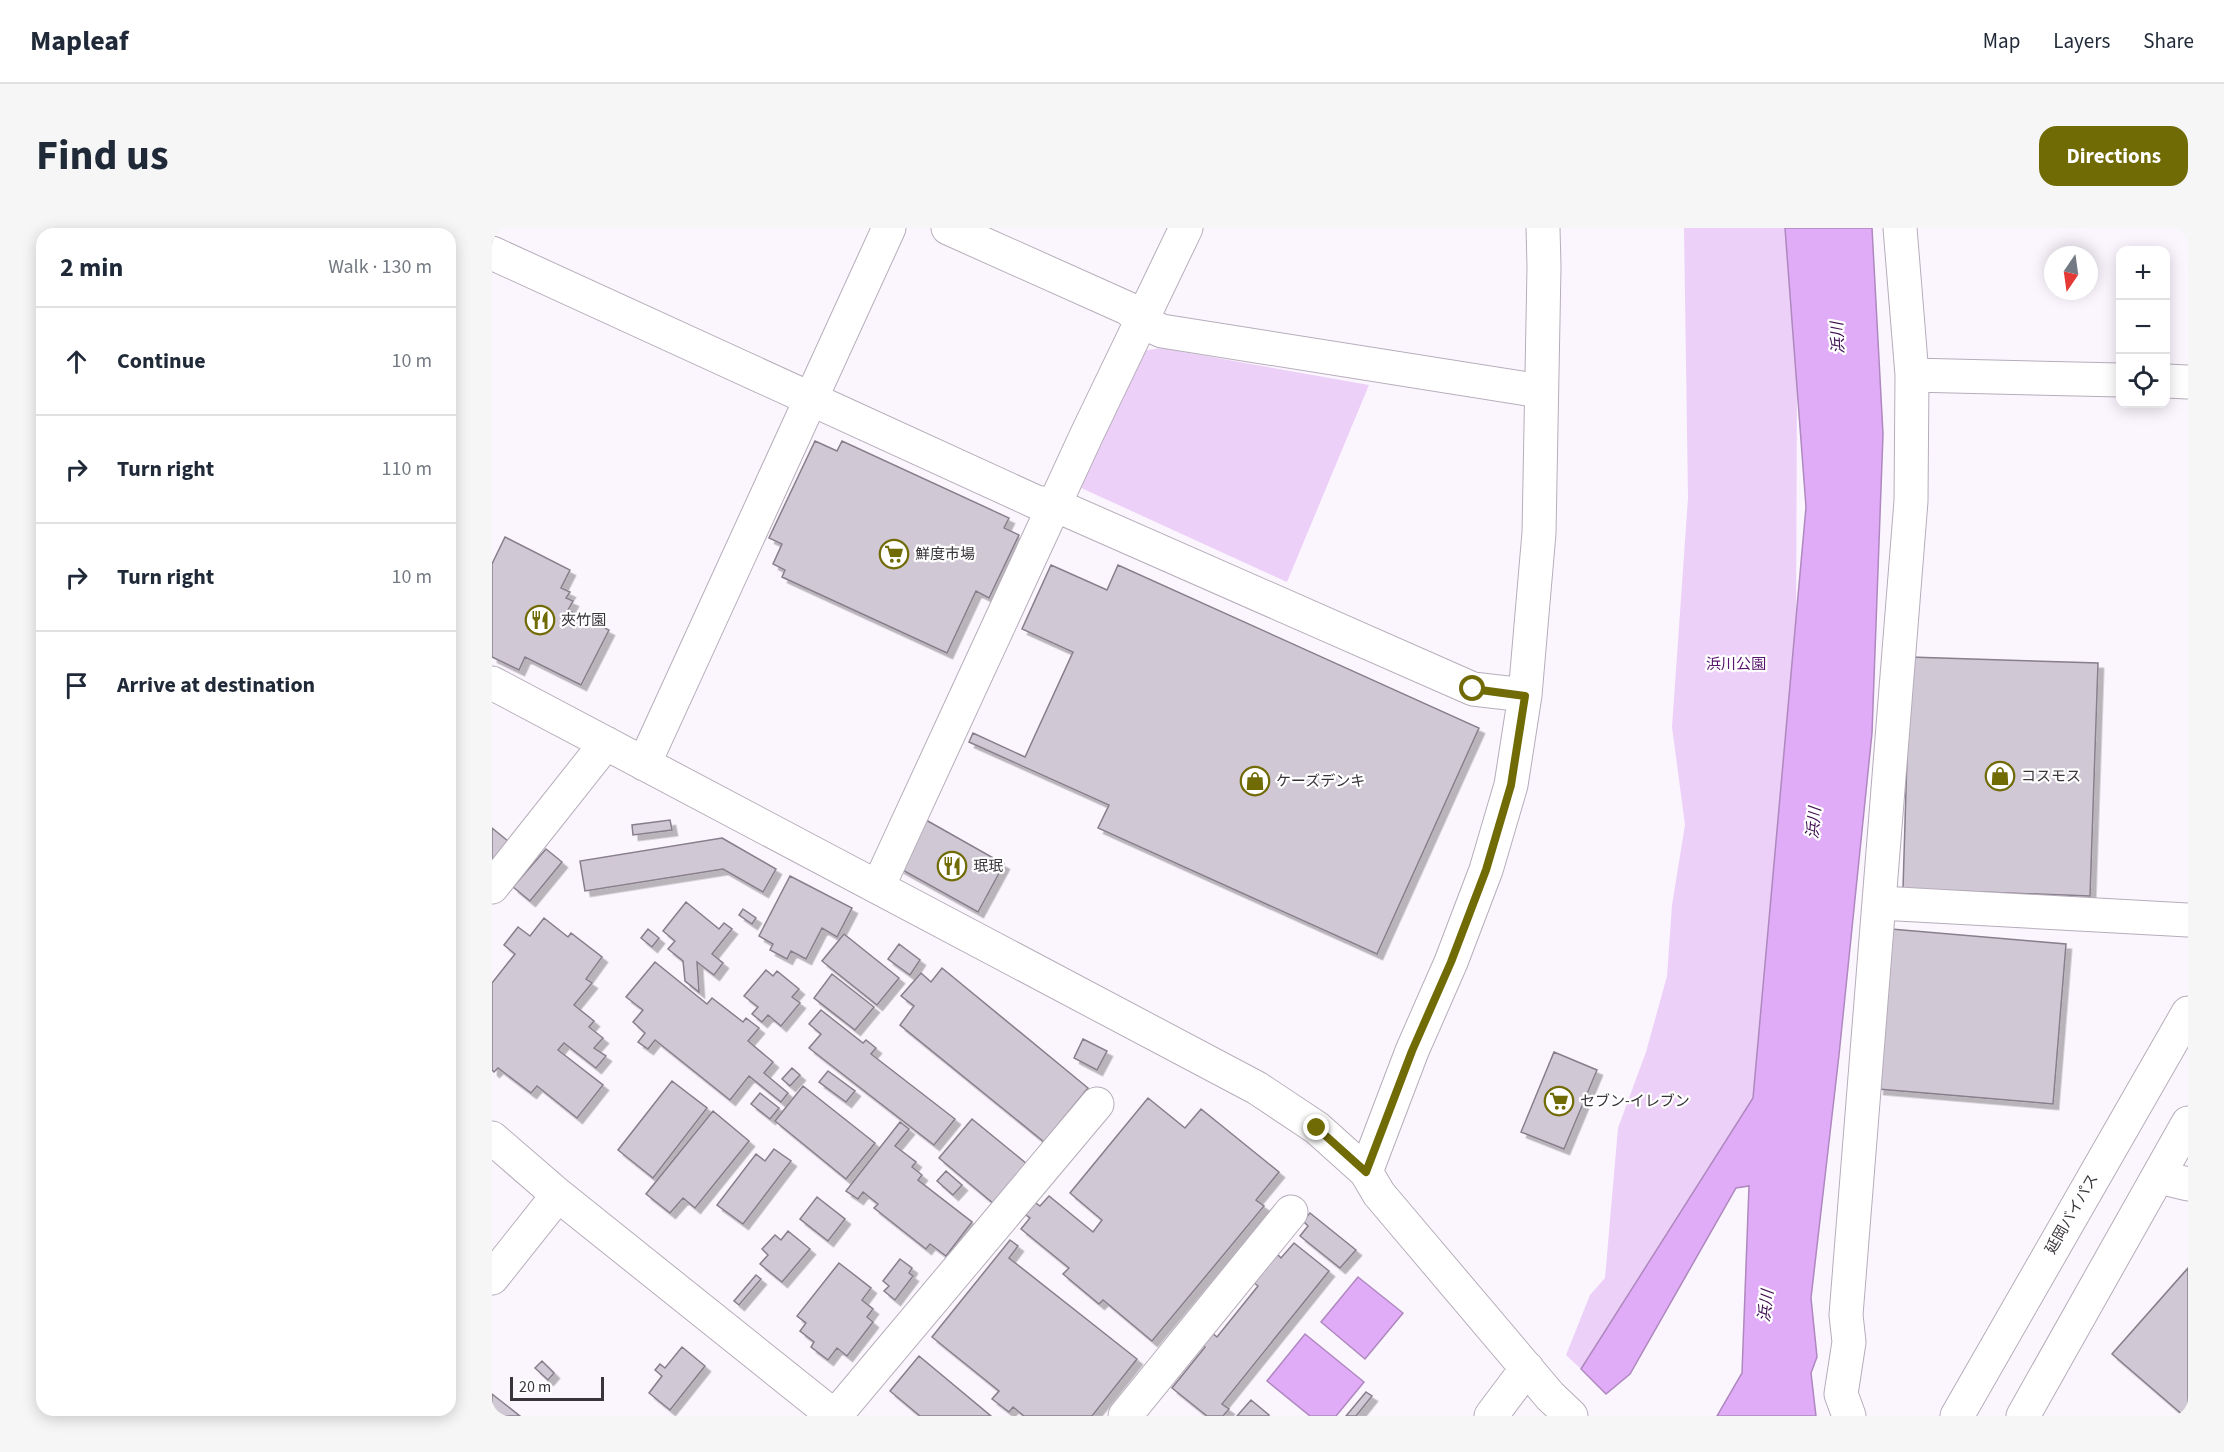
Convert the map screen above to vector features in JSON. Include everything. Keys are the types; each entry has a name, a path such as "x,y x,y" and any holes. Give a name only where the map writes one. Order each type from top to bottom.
{"main road":[{"path":"644,764 889,228"},
{"path":"948,228 1129,309 1142,322 1162,331 1540,392"},
{"path":"878,886 1087,434 1186,228"},
{"path":"1366,1172 1412,1051 1451,962 1486,870 1511,785 1525,696 1539,533 1543,228"},
{"path":"1849,1416 1841,1394 1849,1342 1846,1315 1911,501 1912,375 1900,228"},
{"path":"492,252 1036,501 1055,505 1473,689 1525,696"},
{"path":"1912,375 2116,380"},
{"path":"2170,381 2188,382"},
{"path":"492,683 1257,1088 1317,1128 1366,1172 1378,1194 1550,1396 1571,1416"},
{"path":"492,887 606,743"},
{"path":"1880,903 2188,920"},
{"name":"延岡バイパス","path":"1957,1416 2188,1013"},
{"path":"492,1138 558,1195 835,1416 1097,1104"},
{"path":"2024,1416 2173,1181 2188,1123"},
{"path":"492,1278 558,1195"},
{"path":"1125,1416 1291,1212"},
{"path":"1491,1416 1527,1368"}],"green space":[{"name":"浜川公園","path":"1684,228 1789,228 1797,376 1796,656 1753,1098 1618,1320 1581,1369 1566,1355 1590,1295 1605,1278 1618,1128 1646,1052 1667,976 1672,905 1685,825 1672,727 1688,498"},
{"path":"1161,348 1369,385 1287,582 1079,487 1142,351"}],"water":[{"name":"浜川","path":"1785,228 1872,228 1883,434 1872,733 1811,1298 1817,1357 1811,1373 1816,1416 1717,1416 1742,1373 1749,1186 1736,1188 1630,1374 1606,1394 1581,1369 1753,1098 1806,507"},
{"path":"1358,1277 1403,1313 1365,1359 1321,1322"},
{"path":"1305,1334 1364,1382 1336,1416 1310,1416 1267,1381"}],"building":[{"name":"鮮度市場","path":"815,441 837,451 842,441 1009,518 1004,528 1019,535 989,598 976,591 947,653 782,577 785,570 773,564 782,544 769,538"},
{"name":"夾竹園","path":"505,537 570,570 561,588 570,592 566,598 573,601 568,610 609,630 581,685 525,657 519,670 492,657 492,564"},
{"name":"ケーズデンキ","path":"1051,565 1107,590 1118,565 1479,728 1377,954 1098,828 1109,805 969,742 973,733 1025,757 1073,652 1022,629"},
{"name":"コスモス","path":"1910,657 2098,663 2090,896 1903,889"},
{"path":"670,820 672,830 633,835 632,825"},
{"name":"珉珉","path":"926,820 1004,864 978,912 899,868"},
{"path":"492,828 508,841 492,861"},
{"path":"722,838 776,869 763,892 723,869 585,891 580,861"},
{"path":"546,849 562,862 530,901 513,887"},
{"path":"790,876 852,908 837,937 822,928 806,959 791,951 787,959 770,950 773,944 759,936"},
{"path":"686,902 719,929 724,923 732,929 712,954 723,963 714,975 697,962 699,992 685,981 683,961 668,949 675,941 663,931"},
{"path":"743,909 756,918 752,924 739,915"},
{"path":"544,918 568,937 571,933 602,957 586,979 592,983 574,1005 594,1021 589,1027 603,1038 594,1048 606,1056 596,1068 564,1043 558,1050 603,1085 577,1118 537,1086 531,1093 498,1068 494,1072 492,1070 492,983 515,954 504,945 518,927 530,936"},
{"path":"648,929 659,938 652,947 641,938"},
{"path":"1891,929 2066,944 2053,1104 1878,1089"},
{"path":"844,934 899,978 877,1005 822,961"},
{"path":"899,944 920,960 910,975 888,959"},
{"path":"655,962 707,1004 712,998 743,1022 746,1018 759,1028 748,1041 773,1062 764,1073 788,1093 781,1102 749,1076 730,1100 655,1040 648,1049 638,1042 645,1033 633,1022 643,1010 626,997"},
{"path":"942,968 1088,1088 1044,1142 900,1025 914,1006 901,996 921,973 931,982"},
{"path":"766,970 773,976 777,971 799,989 792,997 800,1003 781,1026 768,1015 762,1022 752,1014 758,1007 744,996"},
{"path":"832,974 874,1007 855,1030 814,998"},
{"path":"821,1010 863,1043 866,1040 876,1048 871,1054 955,1119 934,1145 809,1048 821,1034 809,1024"},
{"path":"1083,1039 1107,1051 1097,1070 1074,1058"},
{"name":"セブン-イレブン","path":"1554,1052 1597,1070 1564,1149 1521,1132"},
{"path":"792,1068 800,1075 790,1086 782,1079"},
{"path":"828,1071 855,1091 846,1102 819,1082"},
{"path":"672,1081 707,1108 653,1178 618,1150"},
{"path":"803,1086 875,1143 846,1179 775,1121"},
{"path":"760,1093 779,1108 770,1119 751,1104"},
{"path":"1148,1098 1185,1128 1201,1109 1279,1172 1256,1200 1264,1206 1152,1341 1103,1300 1099,1304 1063,1274 1069,1268 1021,1229 1030,1218 1023,1213 1033,1201 1040,1206 1049,1196 1093,1232 1102,1220 1070,1193"},
{"path":"713,1111 749,1141 695,1208 683,1198 670,1213 646,1194"},
{"path":"972,1119 1027,1164 994,1204 939,1158"},
{"path":"900,1122 909,1129 895,1146 916,1162 912,1167 922,1175 918,1180 972,1222 946,1256 930,1244 926,1249 874,1208 878,1204 863,1192 858,1199 846,1191"},
{"path":"774,1149 791,1161 743,1224 717,1205 756,1154 765,1161"},
{"path":"946,1171 962,1185 953,1195 937,1181"},
{"path":"817,1197 845,1219 828,1241 800,1219"},
{"path":"1310,1213 1356,1250 1340,1268 1300,1236 1308,1226 1303,1221"},
{"path":"788,1231 810,1249 782,1282 760,1264 768,1255 762,1249 775,1235 781,1240"},
{"path":"1010,1240 1018,1246 1009,1258 1137,1359 1092,1416 1024,1416 1013,1407 1009,1412 992,1399 999,1391 932,1337"},
{"path":"1294,1243 1329,1271 1222,1404 1229,1409 1223,1416 1207,1416 1172,1388 1205,1347 1196,1339 1206,1328 1217,1337 1258,1286 1253,1282 1276,1253 1281,1258"},
{"path":"900,1259 912,1268 909,1273 913,1276 895,1300 884,1291 889,1286 883,1281"},
{"path":"839,1263 871,1288 862,1300 873,1309 867,1317 873,1322 847,1356 837,1348 828,1360 811,1347 814,1342 800,1331 806,1323 797,1316"},
{"path":"2188,1268 2188,1416 2184,1416 2112,1354"},
{"path":"756,1275 761,1279 739,1305 734,1301"},
{"path":"682,1347 705,1366 670,1410 649,1393 662,1376 655,1370 660,1364 665,1368"},
{"path":"919,1356 991,1416 920,1416 890,1391"},
{"path":"542,1361 554,1373 548,1380 535,1368"},
{"path":"1366,1392 1372,1396 1356,1416 1346,1416"},
{"path":"492,1394 520,1416 492,1416"},
{"path":"1251,1400 1269,1415 1237,1416"}],"place":[{"name":"鮮度市場","path":"894,554"},
{"name":"夾竹園","path":"540,620"},
{"name":"コスモス","path":"2000,776"},
{"name":"ケーズデンキ","path":"1255,781"},
{"name":"珉珉","path":"952,866"},
{"name":"セブン-イレブン","path":"1559,1101"}],"route":[{"path":"1317,1128 1366,1172 1412,1051 1451,962 1486,870 1511,785 1525,696 1473,689"}]}
